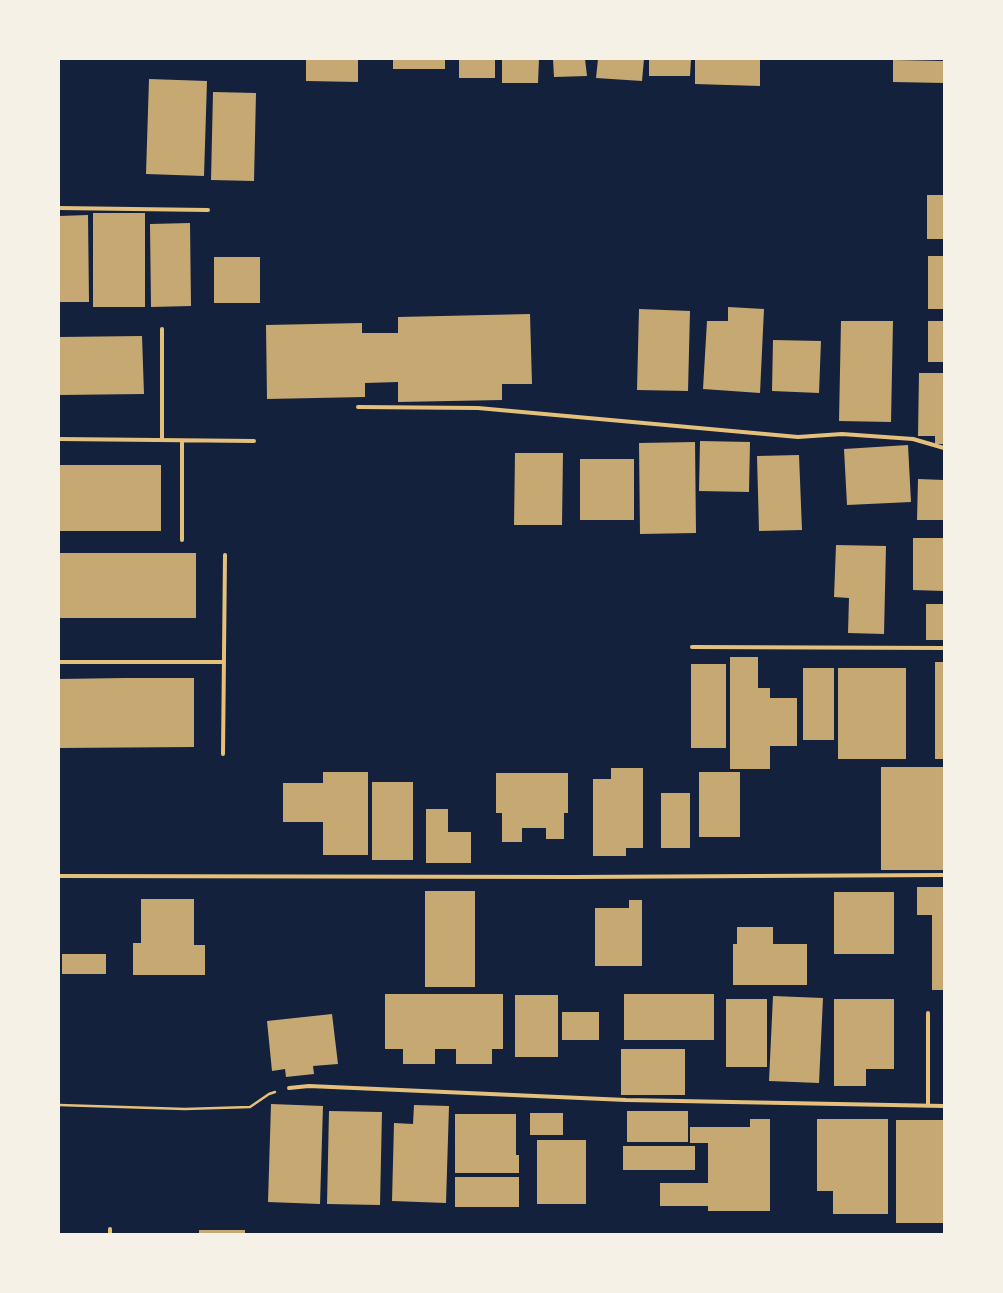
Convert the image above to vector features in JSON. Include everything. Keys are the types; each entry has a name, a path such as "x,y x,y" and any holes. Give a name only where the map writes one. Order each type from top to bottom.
{"street":[{"path":"59,208 208,210"},
{"path":"162,329 162,440"},
{"path":"358,407 478,408 798,437 842,434 913,439 944,448"},
{"path":"59,440 254,441"},
{"path":"182,440 182,540"},
{"path":"222,754 226,555"},
{"path":"692,647 944,648"},
{"path":"59,662 224,662"},
{"path":"59,876 580,877 944,875"},
{"path":"928,1013 928,1106"},
{"path":"289,1088 309,1086 626,1100 944,1106"}],"path":[{"path":"59,1105 185,1109 250,1108 269,1094 289,1088"}],"building":[{"path":"306,59 358,59 358,82 306,81"},
{"path":"393,59 445,59 445,69 393,69"},
{"path":"459,59 495,59 495,78 459,78"},
{"path":"502,59 539,59 538,83 502,83"},
{"path":"553,59 585,59 587,76 554,77"},
{"path":"598,59 644,59 642,81 596,78"},
{"path":"649,59 691,59 690,76 649,76"},
{"path":"695,59 760,59 760,86 695,84"},
{"path":"893,60 944,61 944,83 893,82"},
{"path":"149,79 207,81 204,176 146,174"},
{"path":"213,92 256,93 254,181 211,180"},
{"path":"927,195 944,195 944,239 927,239"},
{"path":"93,213 145,213 145,307 93,307"},
{"path":"88,215 89,302 59,302 59,216"},
{"path":"190,223 191,306 151,307 150,224"},
{"path":"928,256 944,256 944,309 928,309"},
{"path":"214,257 260,257 260,303 214,303"},
{"path":"728,307 764,309 760,393 703,389 707,321 728,321"},
{"path":"639,309 690,311 688,391 637,390"},
{"path":"530,314 532,384 502,384 502,400 398,402 398,382 365,383 365,397 267,399 266,325 362,323 362,333 398,333 398,317"},
{"path":"841,321 893,321 891,422 839,421"},
{"path":"928,321 944,321 944,362 928,362"},
{"path":"142,336 144,394 59,395 59,337"},
{"path":"773,340 821,341 819,393 772,391"},
{"path":"919,373 944,373 944,444 935,444 935,436 918,436"},
{"path":"700,441 750,442 749,492 699,491"},
{"path":"695,442 696,533 640,534 639,443"},
{"path":"908,445 911,502 847,505 844,449"},
{"path":"515,453 563,453 562,525 514,525"},
{"path":"799,455 802,530 759,531 757,456"},
{"path":"580,459 634,459 634,520 580,520"},
{"path":"59,465 161,465 161,531 59,531"},
{"path":"918,479 944,480 944,520 917,520"},
{"path":"913,538 944,538 944,591 913,590"},
{"path":"836,545 886,546 884,634 848,633 849,598 834,597"},
{"path":"59,553 196,553 196,618 59,618"},
{"path":"926,604 944,604 944,640 926,640"},
{"path":"730,657 758,657 758,688 770,688 770,698 797,698 797,746 770,746 770,769 730,769"},
{"path":"935,662 944,662 944,759 935,759"},
{"path":"691,664 726,664 726,748 691,748"},
{"path":"803,668 834,668 834,740 803,740"},
{"path":"838,668 906,668 906,759 838,759"},
{"path":"194,678 194,747 59,748 59,679"},
{"path":"881,767 944,767 944,870 881,870"},
{"path":"611,768 643,768 643,848 626,848 626,856 593,856 593,779 611,779"},
{"path":"323,772 368,772 368,855 323,855 323,822 283,822 283,783 323,783"},
{"path":"699,772 740,772 740,837 699,837"},
{"path":"496,773 568,773 568,813 564,813 564,839 546,839 546,828 522,828 522,842 502,842 502,813 496,813"},
{"path":"372,782 413,782 413,860 372,860"},
{"path":"661,793 690,793 690,848 661,848"},
{"path":"426,809 448,809 448,832 471,832 471,863 426,863"},
{"path":"917,887 944,887 944,990 932,990 932,915 917,915"},
{"path":"425,891 475,891 475,987 425,987"},
{"path":"834,892 894,892 894,954 834,954"},
{"path":"141,899 194,899 194,945 205,945 205,975 133,975 133,943 141,943"},
{"path":"629,900 642,900 642,966 595,966 595,908 629,908"},
{"path":"737,927 773,927 773,944 807,944 807,985 733,985 733,944 737,944"},
{"path":"62,954 106,954 106,974 62,974"},
{"path":"385,994 503,994 503,1049 492,1049 492,1064 456,1064 456,1049 435,1049 435,1064 403,1064 403,1049 385,1049"},
{"path":"624,994 714,994 714,1040 624,1040"},
{"path":"515,995 558,995 558,1057 515,1057"},
{"path":"773,996 823,998 819,1083 769,1081"},
{"path":"726,999 767,999 767,1067 726,1067"},
{"path":"834,999 894,999 894,1069 866,1069 866,1086 834,1086"},
{"path":"562,1012 599,1012 599,1040 562,1040"},
{"path":"332,1014 338,1064 313,1066 314,1074 286,1077 285,1069 272,1071 267,1021"},
{"path":"621,1049 685,1049 685,1095 621,1095"},
{"path":"271,1104 323,1106 320,1204 268,1202"},
{"path":"414,1105 449,1106 446,1203 392,1201 394,1123 413,1124"},
{"path":"329,1111 382,1112 380,1205 327,1204"},
{"path":"627,1111 688,1111 688,1142 627,1142"},
{"path":"530,1113 563,1113 563,1135 530,1135"},
{"path":"455,1114 516,1114 516,1155 519,1155 519,1173 455,1173"},
{"path":"750,1119 770,1119 770,1211 708,1211 708,1206 660,1206 660,1183 708,1183 708,1143 690,1143 690,1127 750,1127"},
{"path":"817,1119 888,1119 888,1214 833,1214 833,1191 817,1191"},
{"path":"896,1120 944,1120 944,1223 896,1223"},
{"path":"537,1140 586,1140 586,1204 537,1204"},
{"path":"623,1146 695,1146 695,1170 623,1170"},
{"path":"455,1177 519,1177 519,1207 455,1207"},
{"path":"199,1230 245,1230 245,1234 199,1234"}]}
